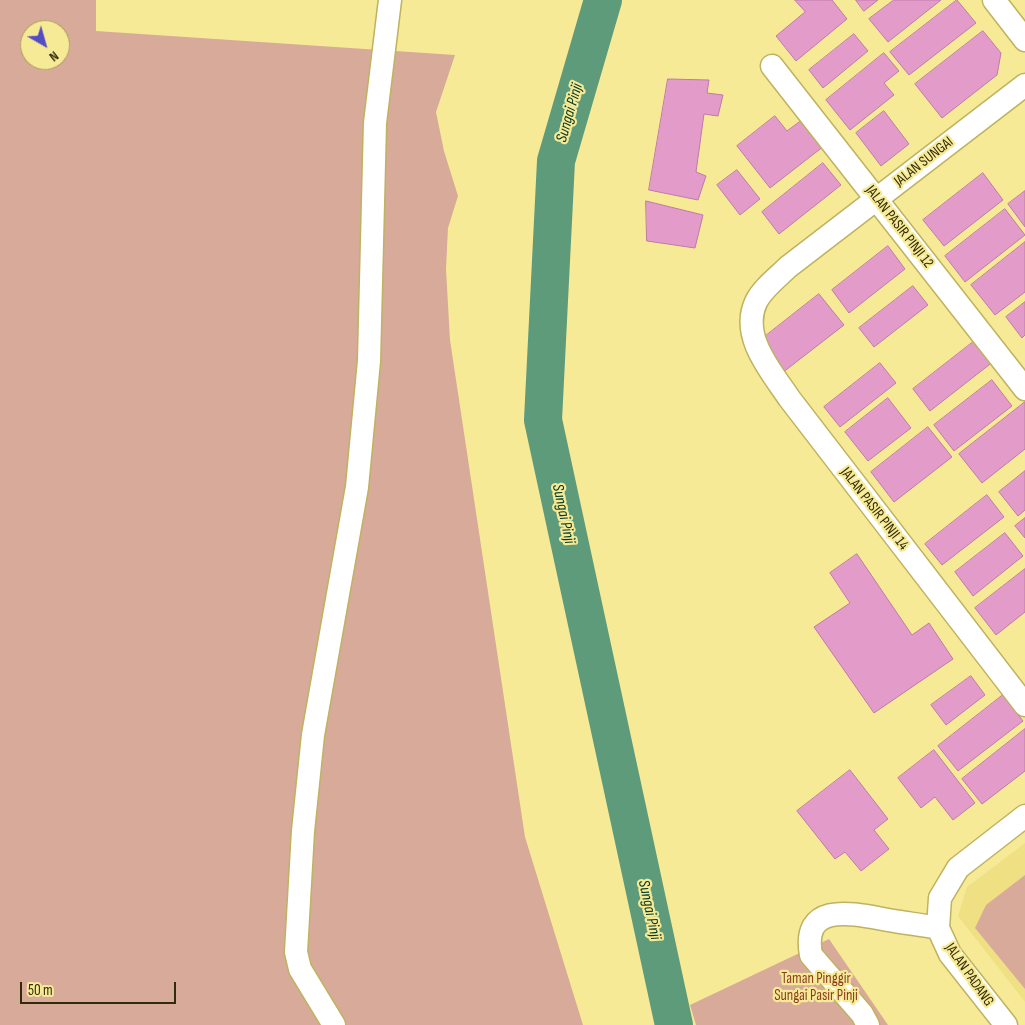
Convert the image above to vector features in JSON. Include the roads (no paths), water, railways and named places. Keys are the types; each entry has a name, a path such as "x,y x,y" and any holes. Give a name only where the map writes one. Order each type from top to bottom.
{"street":[{"path":"334,1025 300,969 296,942 303,831 313,735 357,487 369,360 375,123 390,0"},
{"path":"994,0 1025,40"},
{"name":"JALAN PASIR PINJI 12","path":"772,66 1025,389"},
{"name":"JALAN SUNGAI","path":"757,301 788,267 1025,85"},
{"name":"JALAN PASIR PINJI 14","path":"757,301 752,315 757,349 789,398 1025,705"},
{"name":"JALAN PADANG","path":"1006,1025 950,954 938,928 940,898 958,868 1025,816"},
{"path":"868,1025 862,1014 811,955 809,944 811,932 820,920 832,913 850,913 938,928"}],"waterway":[{"name":"Sungai Pinji","path":"603,0 556,161 543,420 674,1025"}],"park label":[{"name":"Taman Pinggir Sungai Pasir Pinji","path":"816,988"}]}
